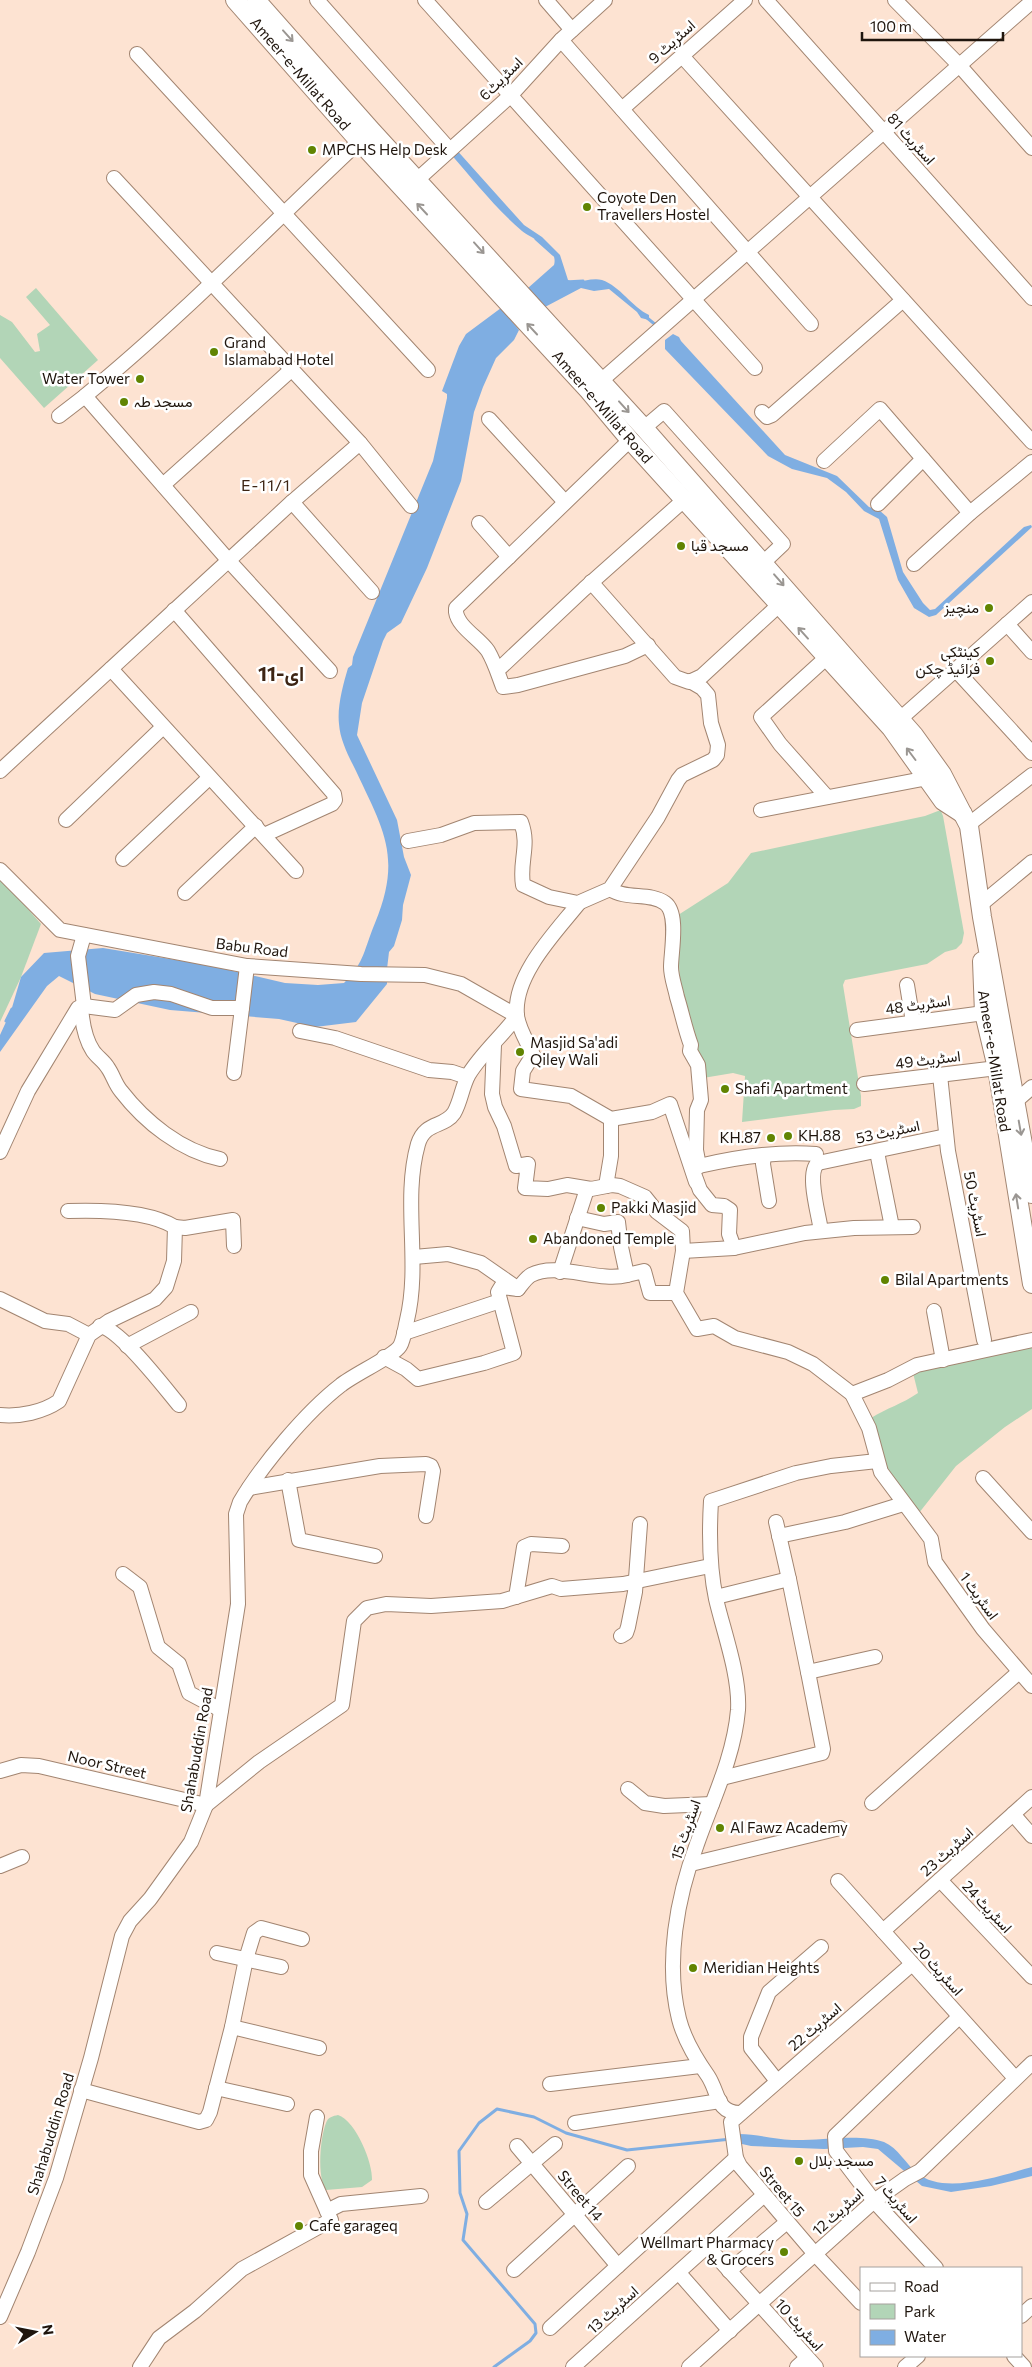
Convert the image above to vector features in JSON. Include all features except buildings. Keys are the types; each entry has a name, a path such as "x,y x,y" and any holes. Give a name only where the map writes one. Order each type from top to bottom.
{"main road":[{"name":"Ameer-e-Millat Road","path":"234,0 365,136 595,386 644,428 757,568 896,724 942,800 967,820"},
{"name":"Ameer-e-Millat Road","path":"256,0 365,136 418,179 595,386 630,440 684,500 757,568 779,605 826,658 896,724"},
{"path":"896,724 934,762 967,820 987,942"},
{"name":"Ameer-e-Millat Road","path":"987,942 981,975 984,1013 1026,1224 1032,1284"},
{"name":"Ameer-e-Millat Road","path":"987,942 1032,1194"}],"street":[{"path":"317,0 449,149"},
{"path":"425,0 755,368"},
{"path":"546,0 572,30"},
{"name":"اسٹریٹ6","path":"418,179 449,149 510,96 561,40 606,0"},
{"name":"اسٹریٹ 9","path":"622,109 745,0"},
{"name":"اسٹریٹ 81","path":"766,0 1032,298"},
{"path":"895,0 959,65 1032,148"},
{"path":"595,386 1029,4"},
{"path":"561,40 811,324"},
{"path":"137,54 428,370"},
{"path":"682,56 1032,442"},
{"path":"58,416 136,354 365,136"},
{"path":"114,178 360,443 411,506"},
{"path":"762,412 767,417 772,415 903,300"},
{"path":"163,485 291,370"},
{"path":"85,396 229,561 330,671"},
{"path":"824,461 880,409 970,513"},
{"path":"644,428 664,411 784,544 757,568"},
{"path":"489,419 565,502"},
{"path":"630,440 456,608 456,612 462,623 486,648 498,670 502,687 518,685 625,656 648,645"},
{"path":"0,771 292,502 360,443"},
{"path":"878,504 923,459"},
{"path":"914,564 970,513 1032,462"},
{"path":"498,670 591,582 684,500"},
{"path":"292,502 372,592"},
{"path":"479,524 509,557"},
{"path":"591,582 675,677 690,681 702,688 708,695 711,723 717,739 717,755 713,760 682,775 658,817 610,889 580,903 529,966 518,1004 517,1016 533,1055 523,1071 521,1089 571,1096 611,1119 652,1112 670,1104 696,1182 712,1205 724,1206 730,1210 729,1234 734,1248"},
{"path":"896,724 955,669 1032,602"},
{"path":"690,681 702,676 779,605"},
{"path":"174,610 334,794 335,800 332,804 260,830 185,893"},
{"path":"1007,624 1032,652"},
{"path":"826,658 761,716 780,744 828,797"},
{"path":"111,669 209,778 260,830 296,872"},
{"path":"955,669 1032,753"},
{"path":"66,820 163,727"},
{"path":"967,820 1032,775"},
{"path":"123,859 209,778"},
{"path":"761,810 928,778"},
{"path":"408,841 441,834 474,823 521,822 526,838 526,851 521,868 523,885 549,897 580,903"},
{"path":"980,905 1032,862"},
{"name":"Babu Road","path":"0,870 60,930 247,966 361,974 425,975 461,984 517,1016"},
{"path":"610,889 621,895 641,896 663,902 670,911 674,938 671,968 672,980 691,1045 690,1051 698,1065 700,1100 697,1110 696,1135 699,1166"},
{"path":"84,935 78,956 84,1025 93,1050 106,1065 121,1091 135,1107 174,1140 200,1154 220,1159"},
{"path":"234,1073 247,966"},
{"path":"907,985 913,1022"},
{"path":"0,1152 39,1073 73,1013 82,1007 115,1010 136,995 154,992 171,994 212,1008 242,1004"},
{"name":"اسٹریٹ 48","path":"857,1030 984,1013"},
{"path":"500,1301 404,1333 413,1286 412,1198 414,1165 419,1142 430,1126 446,1120 453,1114 467,1077 517,1016"},
{"path":"300,1031 334,1038 429,1070 452,1072 467,1077"},
{"path":"494,1044 492,1094 494,1107 504,1126 516,1166 528,1164 525,1188 548,1190 567,1185 587,1189 620,1186 648,1200 657,1212 682,1231 683,1251 676,1293 697,1329 714,1326 735,1338 788,1352 813,1364 852,1394 888,1380 917,1365 1032,1340"},
{"name":"اسٹریٹ 49","path":"864,1084 996,1068"},
{"name":"اسٹریٹ 50","path":"940,1075 946,1136 984,1340"},
{"path":"1016,1102 1032,1087"},
{"path":"606,1186 611,1156 611,1119"},
{"name":"اسٹریٹ 53","path":"821,1231 812,1183 814,1166 818,1163 946,1136"},
{"path":"696,1182 693,1171 699,1166 792,1152 816,1154"},
{"path":"877,1152 892,1227"},
{"path":"764,1155 763,1164 769,1201"},
{"path":"560,1272 587,1189"},
{"path":"68,1211 98,1210 142,1215 151,1219 160,1219 175,1227 185,1228 233,1220 234,1246"},
{"path":"577,1218 604,1224 618,1222 621,1247 628,1276"},
{"path":"0,1415 37,1412 50,1408 59,1401 95,1330 150,1302 162,1293 170,1280 174,1261 175,1227"},
{"path":"683,1251 734,1248 821,1231 913,1227"},
{"path":"414,1257 448,1254 481,1262 518,1289"},
{"path":"518,1289 529,1276 536,1273 560,1272 617,1278 644,1271 650,1293 676,1293"},
{"path":"384,1357 406,1369 418,1379 484,1363 514,1353 498,1292 501,1287 518,1289"},
{"path":"0,1299 46,1321 95,1330 108,1329 127,1346 179,1405"},
{"path":"934,1311 943,1360"},
{"path":"127,1346 191,1312"},
{"name":"Shahabuddin Road","path":"0,2317 44,2212 81,2090 122,1936 130,1921 160,1885 191,1842 206,1804 238,1604 236,1514 240,1502 290,1435 319,1405 352,1377 400,1346 404,1333"},
{"name":"اسٹریٹ 1","path":"852,1394 869,1428 881,1472 903,1504 931,1539 935,1562 983,1629 1032,1686"},
{"name":"اسٹریٹ 15","path":"720,2101 710,2080 700,2066 679,2020 674,1979 679,1910 691,1864 722,1778 738,1710 733,1669 710,1566 711,1501 796,1473 831,1466 877,1461"},
{"path":"249,1488 380,1466 426,1464 431,1466 433,1471 426,1516"},
{"path":"983,1478 1032,1532"},
{"path":"288,1480 299,1540 375,1556"},
{"path":"722,1778 822,1753 824,1749 778,1529 845,1522 903,1504"},
{"path":"621,1636 628,1627 636,1581 640,1524"},
{"path":"516,1597 524,1547 531,1544 562,1546"},
{"path":"206,1804 259,1762 342,1706 354,1621 367,1608 386,1604 431,1606 502,1601 552,1586 561,1589 623,1584 710,1566"},
{"path":"123,1574 140,1588 158,1647 179,1664 189,1693 221,1710"},
{"path":"716,1597 789,1579"},
{"path":"808,1672 875,1657"},
{"path":"872,1803 1019,1672"},
{"name":"Noor Street","path":"0,1771 21,1765 39,1766 206,1804"},
{"path":"628,1789 645,1803 664,1806 712,1804"},
{"name":"اسٹریٹ 23","path":"882,1931 1032,1797"},
{"path":"1013,1814 1032,1836"},
{"path":"691,1864 840,1828"},
{"path":"0,1866 22,1857"},
{"name":"اسٹریٹ 24","path":"940,1880 1032,1977"},
{"name":"اسٹریٹ 20","path":"838,1881 1015,2078"},
{"path":"81,2090 198,2122 206,2120 210,2112 232,2027 246,1959 254,1933 257,1929 261,1928 302,1939"},
{"path":"777,2081 751,2048 751,2037 769,1992 821,1947"},
{"path":"217,1952 281,1967"},
{"name":"اسٹریٹ 22","path":"739,2113 912,1964"},
{"name":"اسٹریٹ 7","path":"935,2267 874,2201 836,2150 836,2132 959,2017"},
{"path":"232,2027 318,2048"},
{"name":"اسٹریٹ 12","path":"689,2367 874,2201 920,2170 1032,2063"},
{"path":"550,2084 700,2066"},
{"path":"216,2088 287,2104"},
{"path":"575,2123 720,2101 728,2112 739,2113"},
{"name":"Street 15","path":"739,2113 731,2122 736,2158 763,2196 860,2302"},
{"path":"140,2367 159,2338 195,2311 216,2290 257,2259 331,2220 316,2191 311,2175 311,2151 316,2117"},
{"path":"486,2202 555,2144"},
{"name":"Street 14","path":"517,2146 618,2266"},
{"path":"550,2328 736,2158"},
{"path":"514,2270 628,2166"},
{"path":"327,2211 341,2204 421,2196"},
{"name":"اسٹریٹ 13","path":"573,2367 763,2196"},
{"path":"729,2271 787,2222"},
{"name":"اسٹریٹ 10","path":"708,2246 807,2364"},
{"path":"679,2273 730,2331"},
{"path":"1022,2315 1032,2306"},
{"path":"1015,2357 1024,2367"}],"green space":[{"path":"36,288 98,360 44,408 0,358 0,315 12,322 35,352 40,351 37,334 50,325 26,297"},
{"path":"941,811 943,816 964,933 962,943 956,949 945,952 927,964 845,980 843,985 861,1106 854,1109 742,1122 745,1076 733,1073 703,1078 680,989 678,938 675,917 728,883 751,853 925,816"},
{"path":"0,877 41,924 21,977 0,1022"},
{"path":"1032,1346 1032,1409 1005,1427 956,1466 915,1518 886,1465 871,1418 918,1393 913,1373"},
{"path":"338,2115 351,2125 362,2143 370,2164 372,2180 362,2187 326,2190 320,2167 322,2138 328,2119"}],"water":[{"path":"454,147 524,225 542,237 560,255 568,280 575,282 593,279 602,280 615,287 649,315 649,320 641,318 637,312 609,289 594,291 581,288 545,307 528,288 554,265 553,254 544,245 522,231 493,203 449,152"},
{"path":"501,308 519,330 514,340 496,358 483,387 474,412 461,481 427,568 401,623 387,633 383,641 362,703 357,735 397,820 404,857 411,875 403,905 402,920 394,946 389,952 387,984 356,1022 315,1027 279,1019 170,1010 95,994 59,976 47,986 0,1052 0,1035 11,1011 21,977 44,953 103,948 207,965 285,983 318,985 344,983 356,968 363,955 383,900 388,862 386,845 375,811 341,736 339,717 342,689 348,668 352,665 353,657 433,461 447,398 447,394 442,391 459,346 466,334"},
{"path":"673,334 679,337 785,455 837,476 869,507 879,510 887,517 903,572 923,603 930,610 935,609 1024,527 1031,525 1032,527 936,615 929,617 914,608 898,580 879,519 864,511 846,492 827,478 792,469 768,456 665,349 665,340"},
{"path":"739,2134 792,2140 874,2139 894,2148 917,2173 928,2180 942,2183 973,2182 1032,2167 1032,2176 991,2186 951,2192 922,2186 878,2149 863,2147 824,2149 751,2146 742,2144"}],"waterway":[{"path":"536,239 554,255"},
{"path":"565,282 583,281"},
{"path":"646,317 657,326"},
{"path":"6,1021 12,1009"},
{"path":"494,2367 530,2341 536,2333 535,2324 463,2240 467,2214 460,2193 459,2151 479,2123 497,2109 534,2117 566,2133 627,2150 731,2139"}],"place":[{"name":"MPCHS Help Desk","path":"312,150"},
{"name":"Coyote Den Travellers Hostel","path":"587,207"},
{"name":"Grand Islamabad Hotel","path":"214,352"},
{"name":"Water Tower","path":"140,379"},
{"name":"مسجد طہ","path":"124,402"},
{"name":"مسجد قبا","path":"681,546"},
{"name":"منچیز","path":"989,608"},
{"name":"کینٹکی فرائیڈ چکن","path":"990,661"},
{"name":"Masjid Sa'adi Qiley Wali","path":"520,1052"},
{"name":"Shafi Apartment","path":"725,1089"},
{"name":"KH.88","path":"788,1136"},
{"name":"KH.87","path":"771,1138"},
{"name":"Pakki Masjid","path":"601,1208"},
{"name":"Abandoned Temple","path":"533,1239"},
{"name":"Bilal Apartments","path":"885,1280"},
{"name":"Al Fawz Academy","path":"720,1828"},
{"name":"Meridian Heights","path":"693,1968"},
{"name":"مسجد بلال","path":"799,2161"},
{"name":"Cafe garageq","path":"299,2226"},
{"name":"Wellmart Pharmacy & Grocers","path":"784,2252"}],"district":[{"name":"E-11/1","path":"266,485"},
{"name":"ای-11","path":"281,674"}]}
